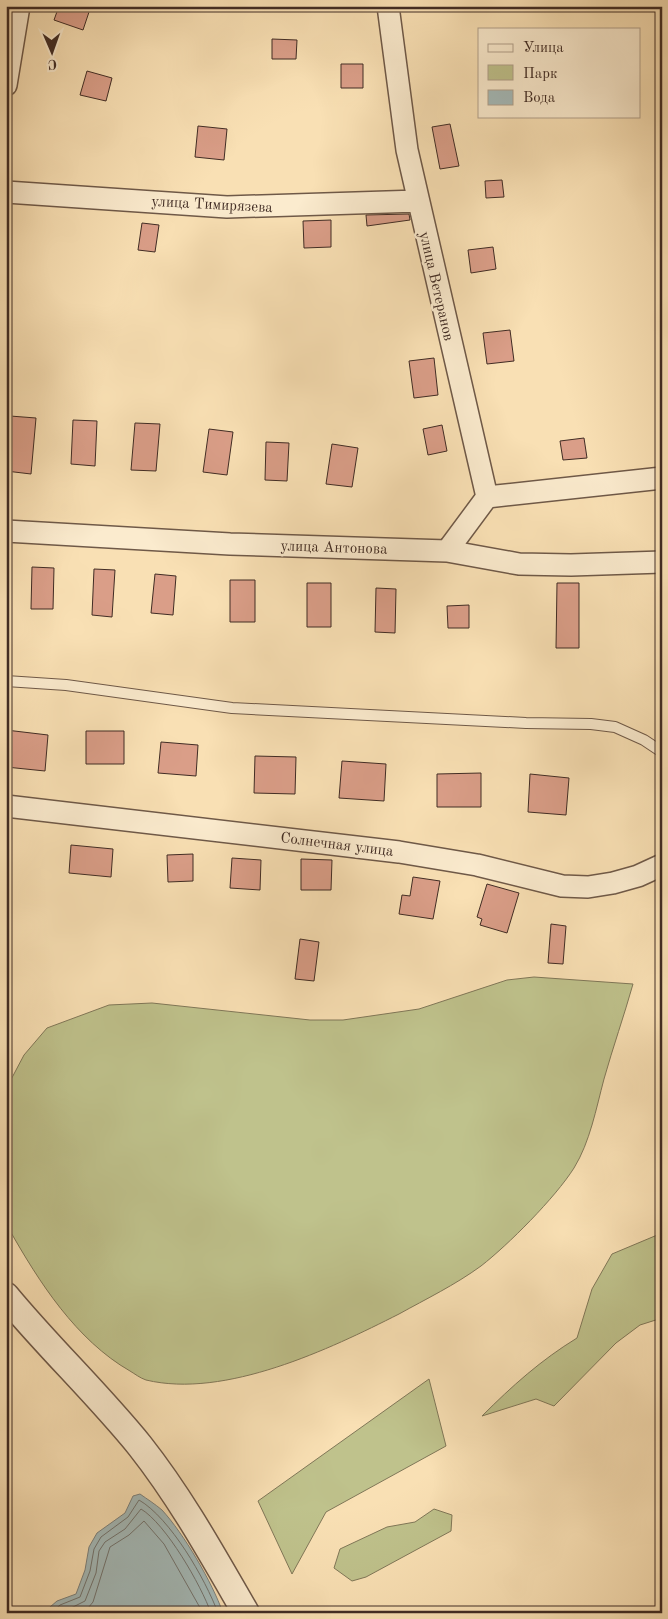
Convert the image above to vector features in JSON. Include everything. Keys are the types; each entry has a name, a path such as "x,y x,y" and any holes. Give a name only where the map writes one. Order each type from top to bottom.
{"street":[{"path":"6,86 19,6"},
{"name":"улица Ветеранов","path":"388,6 398,95 418,202 487,497"},
{"name":"улица Тимирязева","path":"6,192 227,207 418,202"},
{"path":"447,551 487,497 662,478"},
{"name":"улица Антонова","path":"6,531 230,544 447,551 519,564 571,565 662,562"},
{"name":"Солнечная улица","path":"6,806 398,852 477,865 562,886 588,887 613,883 638,876 662,865"},
{"path":"6,1296 37,1334 140,1446 170,1486 246,1613"}],"lane":[{"path":"6,681 66,685 232,708 526,723 591,724 614,727 644,740 662,752"}],"green space":[{"path":"534,977 633,984 607,1067 592,1125 580,1158 566,1180 543,1207 517,1234 481,1266 440,1292 372,1328 309,1355 243,1377 209,1383 177,1384 146,1380 111,1358 76,1326 46,1289 9,1229 6,1222 6,1089 24,1055 47,1028 109,1005 152,1003 310,1020 343,1020 419,1009 507,980"},
{"path":"662,1233 662,1318 640,1325 616,1343 554,1406 536,1399 482,1416 527,1374 577,1338 592,1289 612,1254"},
{"path":"429,1379 446,1446 326,1512 292,1574 258,1501"},
{"path":"434,1509 452,1515 451,1531 366,1577 352,1581 334,1568 340,1549 387,1527 415,1522"}],"water":[{"path":"140,1494 162,1510 179,1532 205,1573 223,1613 43,1613 57,1601 76,1594 85,1570 89,1547 97,1533 125,1513 133,1496"}],"building":[{"path":"59,6 91,6 83,30 54,20"},
{"path":"272,39 297,40 296,59 272,59"},
{"path":"341,64 363,64 363,88 341,88"},
{"path":"87,71 112,78 106,101 80,95"},
{"path":"450,124 459,166 440,169 432,127"},
{"path":"198,126 227,129 224,160 195,157"},
{"path":"502,180 504,197 486,198 485,181"},
{"path":"409,214 410,220 367,226 366,215"},
{"path":"331,220 331,247 304,248 303,221"},
{"path":"142,223 159,225 155,252 138,250"},
{"path":"493,247 496,269 471,273 468,250"},
{"path":"510,330 514,361 487,364 483,333"},
{"path":"434,358 438,395 414,398 409,361"},
{"path":"10,416 36,418 31,474 6,471"},
{"path":"73,420 97,421 95,466 71,464"},
{"path":"135,423 160,424 156,471 131,470"},
{"path":"442,425 447,451 428,455 423,429"},
{"path":"209,429 233,432 227,475 203,472"},
{"path":"584,438 587,458 563,460 560,441"},
{"path":"266,442 289,443 287,481 265,480"},
{"path":"332,444 358,448 352,487 326,484"},
{"path":"32,567 54,568 53,609 31,609"},
{"path":"94,569 115,570 112,617 92,615"},
{"path":"155,574 176,576 173,615 151,613"},
{"path":"230,580 255,580 255,622 230,622"},
{"path":"307,583 331,583 331,627 307,627"},
{"path":"557,583 579,583 579,648 556,648"},
{"path":"376,588 396,589 395,633 375,632"},
{"path":"469,605 469,628 448,628 447,606"},
{"path":"6,730 48,735 45,771 6,767"},
{"path":"86,731 124,731 124,764 86,764"},
{"path":"161,742 198,745 196,776 158,773"},
{"path":"255,756 296,757 295,794 254,793"},
{"path":"342,761 386,764 384,801 339,798"},
{"path":"481,773 481,807 437,807 437,774"},
{"path":"530,774 569,778 566,815 528,812"},
{"path":"71,845 113,849 111,877 69,873"},
{"path":"193,854 193,881 168,882 167,855"},
{"path":"232,858 261,860 260,890 230,888"},
{"path":"301,859 332,860 331,890 301,890"},
{"path":"413,877 440,881 433,919 399,914 402,895 410,896"},
{"path":"487,884 519,893 507,933 480,925 482,919 477,917"},
{"path":"551,924 566,926 563,964 548,963"},
{"path":"300,939 319,942 314,981 295,979"}]}
